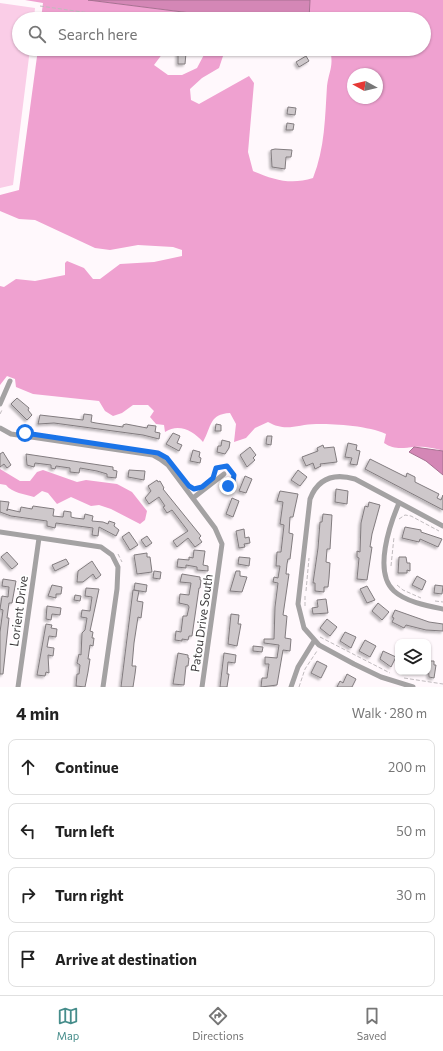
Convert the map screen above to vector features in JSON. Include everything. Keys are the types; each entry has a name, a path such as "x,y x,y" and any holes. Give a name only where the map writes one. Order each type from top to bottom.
{"street":[{"path":"0,405 10,381"},
{"name":"Patou Drive South","path":"0,428 11,434 153,455 160,458 168,465 220,535 222,544 202,687"},
{"path":"193,498 224,474"},
{"path":"413,687 381,677 321,646 314,641 302,622 298,604 310,499 316,486 323,480 333,476 344,476 354,479 443,526"},
{"path":"399,503 389,525 386,544 384,571 390,587 399,595 426,606 443,609"},
{"path":"0,532 101,547 115,554 118,567 117,589 103,687"},
{"name":"Lorient Drive","path":"18,687 39,538"},
{"path":"291,687 298,667 314,641"}],"path":[{"path":"40,6 82,12"},
{"path":"0,405 2,409 0,414"},
{"path":"213,478 214,472 220,466 227,466 234,475 233,481 228,486 218,485 215,487"},
{"path":"398,522 402,515 407,515 442,532"},
{"path":"390,567 394,534"},
{"path":"115,554 123,564"},
{"path":"305,609 304,594 310,556"},
{"path":"396,584 403,590 423,598"},
{"path":"432,601 443,602"},
{"path":"316,633 329,643 390,674"},
{"path":"299,687 310,660 321,646"},
{"path":"402,677 443,684"}],"shaded area":[{"path":"25,0 88,0 183,12 42,12 43,3"},
{"path":"88,0 310,0 309,12 183,12"},
{"path":"310,0 443,0 443,451 425,447 391,447 384,443 386,434 379,431 362,427 335,424 312,424 281,427 268,422 255,428 246,438 234,442 236,424 230,413 223,414 215,418 203,442 195,435 181,428 170,429 165,432 164,425 156,424 150,417 154,411 148,405 133,405 122,413 113,416 105,411 99,401 33,394 16,387 15,379 7,376 0,385 0,286 4,287 16,279 35,281 65,275 65,263 67,261 84,268 93,279 100,279 120,264 154,262 182,256 182,250 173,247 138,245 110,250 95,248 35,220 19,219 0,211 0,195 19,190 37,56 161,56 154,65 168,75 182,75 197,68 203,56 223,56 219,68 202,78 190,89 191,100 199,104 249,76 254,83 248,152 253,171 275,179 290,181 313,178 320,155 324,132 327,86 331,56 431,56 431,12 309,12"},
{"path":"0,3 35,8 35,12 12,12 12,56 29,56 13,185 0,188"},
{"path":"414,447 443,451 443,475 426,461 409,452"},
{"path":"0,469 20,481 30,481 37,472 43,470 77,482 86,480 117,484 132,492 147,511 145,520 140,524 111,509 99,505 91,506 71,497 57,504 48,493 42,491 34,497 19,493 6,485 0,484"}],"building":[{"path":"178,56 186,56 185,64 178,64"},
{"path":"306,56 309,61 299,67 296,62"},
{"path":"288,107 296,108 295,115 287,114"},
{"path":"287,123 294,124 293,130 286,130"},
{"path":"271,150 292,150 291,157 286,157 285,169 272,167"},
{"path":"17,398 29,408 28,410 32,415 27,420 11,404"},
{"path":"84,414 92,415 91,422 96,423 123,427 123,425 126,424 147,428 148,425 156,426 155,432 160,433 159,439 143,435 54,423 38,424 40,415 83,420"},
{"path":"216,424 221,425 221,431 215,431"},
{"path":"173,433 180,436 177,443 182,445 179,451 166,444"},
{"path":"267,436 272,436 271,445 266,444"},
{"path":"222,440 230,442 229,448 225,454 217,452 218,446 221,446"},
{"path":"348,443 357,445 356,450 360,451 357,465 350,464 352,458 345,457"},
{"path":"323,445 324,448 334,447 337,462 320,464 321,466 315,469 313,463 306,466 302,457 318,451 317,448"},
{"path":"250,447 256,455 253,458 255,460 247,467 240,455"},
{"path":"193,450 200,452 200,463 190,461"},
{"path":"3,452 11,465 7,468 4,464 0,467 0,454"},
{"path":"26,454 113,467 113,470 117,471 116,478 107,477 107,474 97,471 80,468 79,473 70,472 70,468 56,466 55,469 51,468 51,465 35,463 34,467 27,465"},
{"path":"370,459 406,477 407,473 415,477 415,482 439,494 437,498 441,500 443,495 443,510 365,469"},
{"path":"129,470 145,471 144,480 128,477"},
{"path":"298,470 307,477 300,486 291,480"},
{"path":"245,476 252,479 246,493 239,491"},
{"path":"157,480 158,482 160,481 164,488 163,489 201,536 199,538 202,542 195,547 188,538 177,547 173,541 188,531 172,510 167,513 163,507 165,506 159,497 149,504 145,498 151,491 148,486"},
{"path":"336,489 348,491 347,504 335,502"},
{"path":"280,491 298,494 293,517 290,517 289,533 293,534 290,559 288,559 287,564 286,574 289,574 283,615 287,616 285,638 291,639 290,651 283,650 277,685 261,687 262,678 267,678 269,664 265,664 265,657 277,658 279,645 264,643 264,639 274,639 275,607 278,583 273,582 274,577 278,578 280,566 276,566 277,552 281,552 284,525 280,524 283,502 277,501"},
{"path":"232,498 239,501 233,517 226,514"},
{"path":"0,501 9,502 7,509 20,512 21,507 32,509 33,506 54,509 53,516 63,517 64,511 71,512 71,517 84,519 85,514 93,516 92,521 108,524 109,521 115,523 114,526 119,530 116,536 99,527 98,536 92,535 93,528 56,523 55,528 47,526 47,521 11,516 0,512"},
{"path":"369,502 380,505 372,534 370,547 372,547 367,580 357,579 359,558 357,557 357,551 360,552 361,523 365,506 368,507"},
{"path":"323,514 332,515 330,549 327,549 326,562 330,563 329,578 328,587 324,587 324,592 315,591 315,583 313,583 320,522 322,522"},
{"path":"405,527 421,530 421,532 442,539 438,547 420,539 419,542 402,538"},
{"path":"244,529 245,538 249,537 250,543 244,544 245,547 239,548 236,531"},
{"path":"129,532 138,545 130,550 122,537"},
{"path":"147,536 152,543 146,547 141,540"},
{"path":"194,550 205,551 203,565 208,566 208,571 197,570 197,567 186,565 186,568 177,567 178,559 189,560 189,557 193,558"},
{"path":"7,552 18,564 12,569 1,557"},
{"path":"147,553 147,557 150,557 152,572 137,574 134,555"},
{"path":"239,557 250,558 249,566 238,564"},
{"path":"399,557 406,557 407,563 410,563 410,571 407,570 407,573 398,573"},
{"path":"66,559 69,564 55,571 52,565"},
{"path":"92,561 101,575 96,579 93,574 83,582 77,582 78,571"},
{"path":"154,571 161,572 160,579 153,578"},
{"path":"236,571 240,571 240,576 247,577 242,592 230,591"},
{"path":"182,574 200,577 201,580 192,636 189,636 188,640 182,639 182,641 175,640 176,631 181,632 183,616 187,616 189,607 188,605 179,603 180,594 189,595 191,583 180,582"},
{"path":"417,576 426,581 422,590 412,585"},
{"path":"3,579 16,581 12,603 9,603 7,618 9,618 3,674 0,674 0,632 3,610 0,609 2,596 8,597 9,587 2,586"},
{"path":"135,583 147,585 146,592 134,590"},
{"path":"52,585 62,587 61,594 56,594 56,598 48,596"},
{"path":"435,585 443,586 442,594 434,593"},
{"path":"367,586 375,600 367,603 360,589"},
{"path":"86,588 99,589 90,631 93,632 92,638 94,638 93,646 90,645 88,659 90,659 85,687 76,686 77,674 79,674 80,665 77,663 79,654 81,655 82,633 85,630 87,618 81,617 82,610 90,611 92,597 85,596"},
{"path":"133,590 139,591 137,601 143,602 141,618 138,617 134,643 132,666 136,666 133,687 121,687"},
{"path":"75,595 81,596 80,601 74,600"},
{"path":"326,599 328,613 313,614 312,608 318,607 317,600"},
{"path":"378,603 389,612 382,620 372,611"},
{"path":"47,606 61,608 60,615 52,614 51,620 46,619"},
{"path":"395,610 429,622 443,624 443,631 426,630 406,625 404,628 392,622 394,618 392,617"},
{"path":"231,614 239,615 238,624 241,624 237,646 228,644"},
{"path":"327,619 337,627 330,636 320,628"},
{"path":"46,624 52,625 51,628 57,629 56,637 49,636 47,647 54,648 53,656 48,655 49,673 46,672 45,676 37,675"},
{"path":"345,632 356,637 351,648 340,641"},
{"path":"365,640 376,646 370,657 359,651"},
{"path":"253,646 263,647 262,652 253,651"},
{"path":"383,651 395,657 391,667 380,659"},
{"path":"178,653 188,655 189,658 188,666 186,666 184,685 173,684"},
{"path":"224,653 236,655 235,663 228,662 227,674 229,674 227,687 220,687"},
{"path":"317,661 327,666 321,678 311,673"},
{"path":"431,661 434,661 434,665 436,665 434,678 429,677 429,675 431,675"},
{"path":"347,674 356,679 352,687 337,687 340,681 343,683"}],"route":[{"path":"25,433 151,451 162,454 167,458 189,486 194,489 202,487 213,478 216,468 220,466 227,466 234,475 233,481 228,486"}]}
